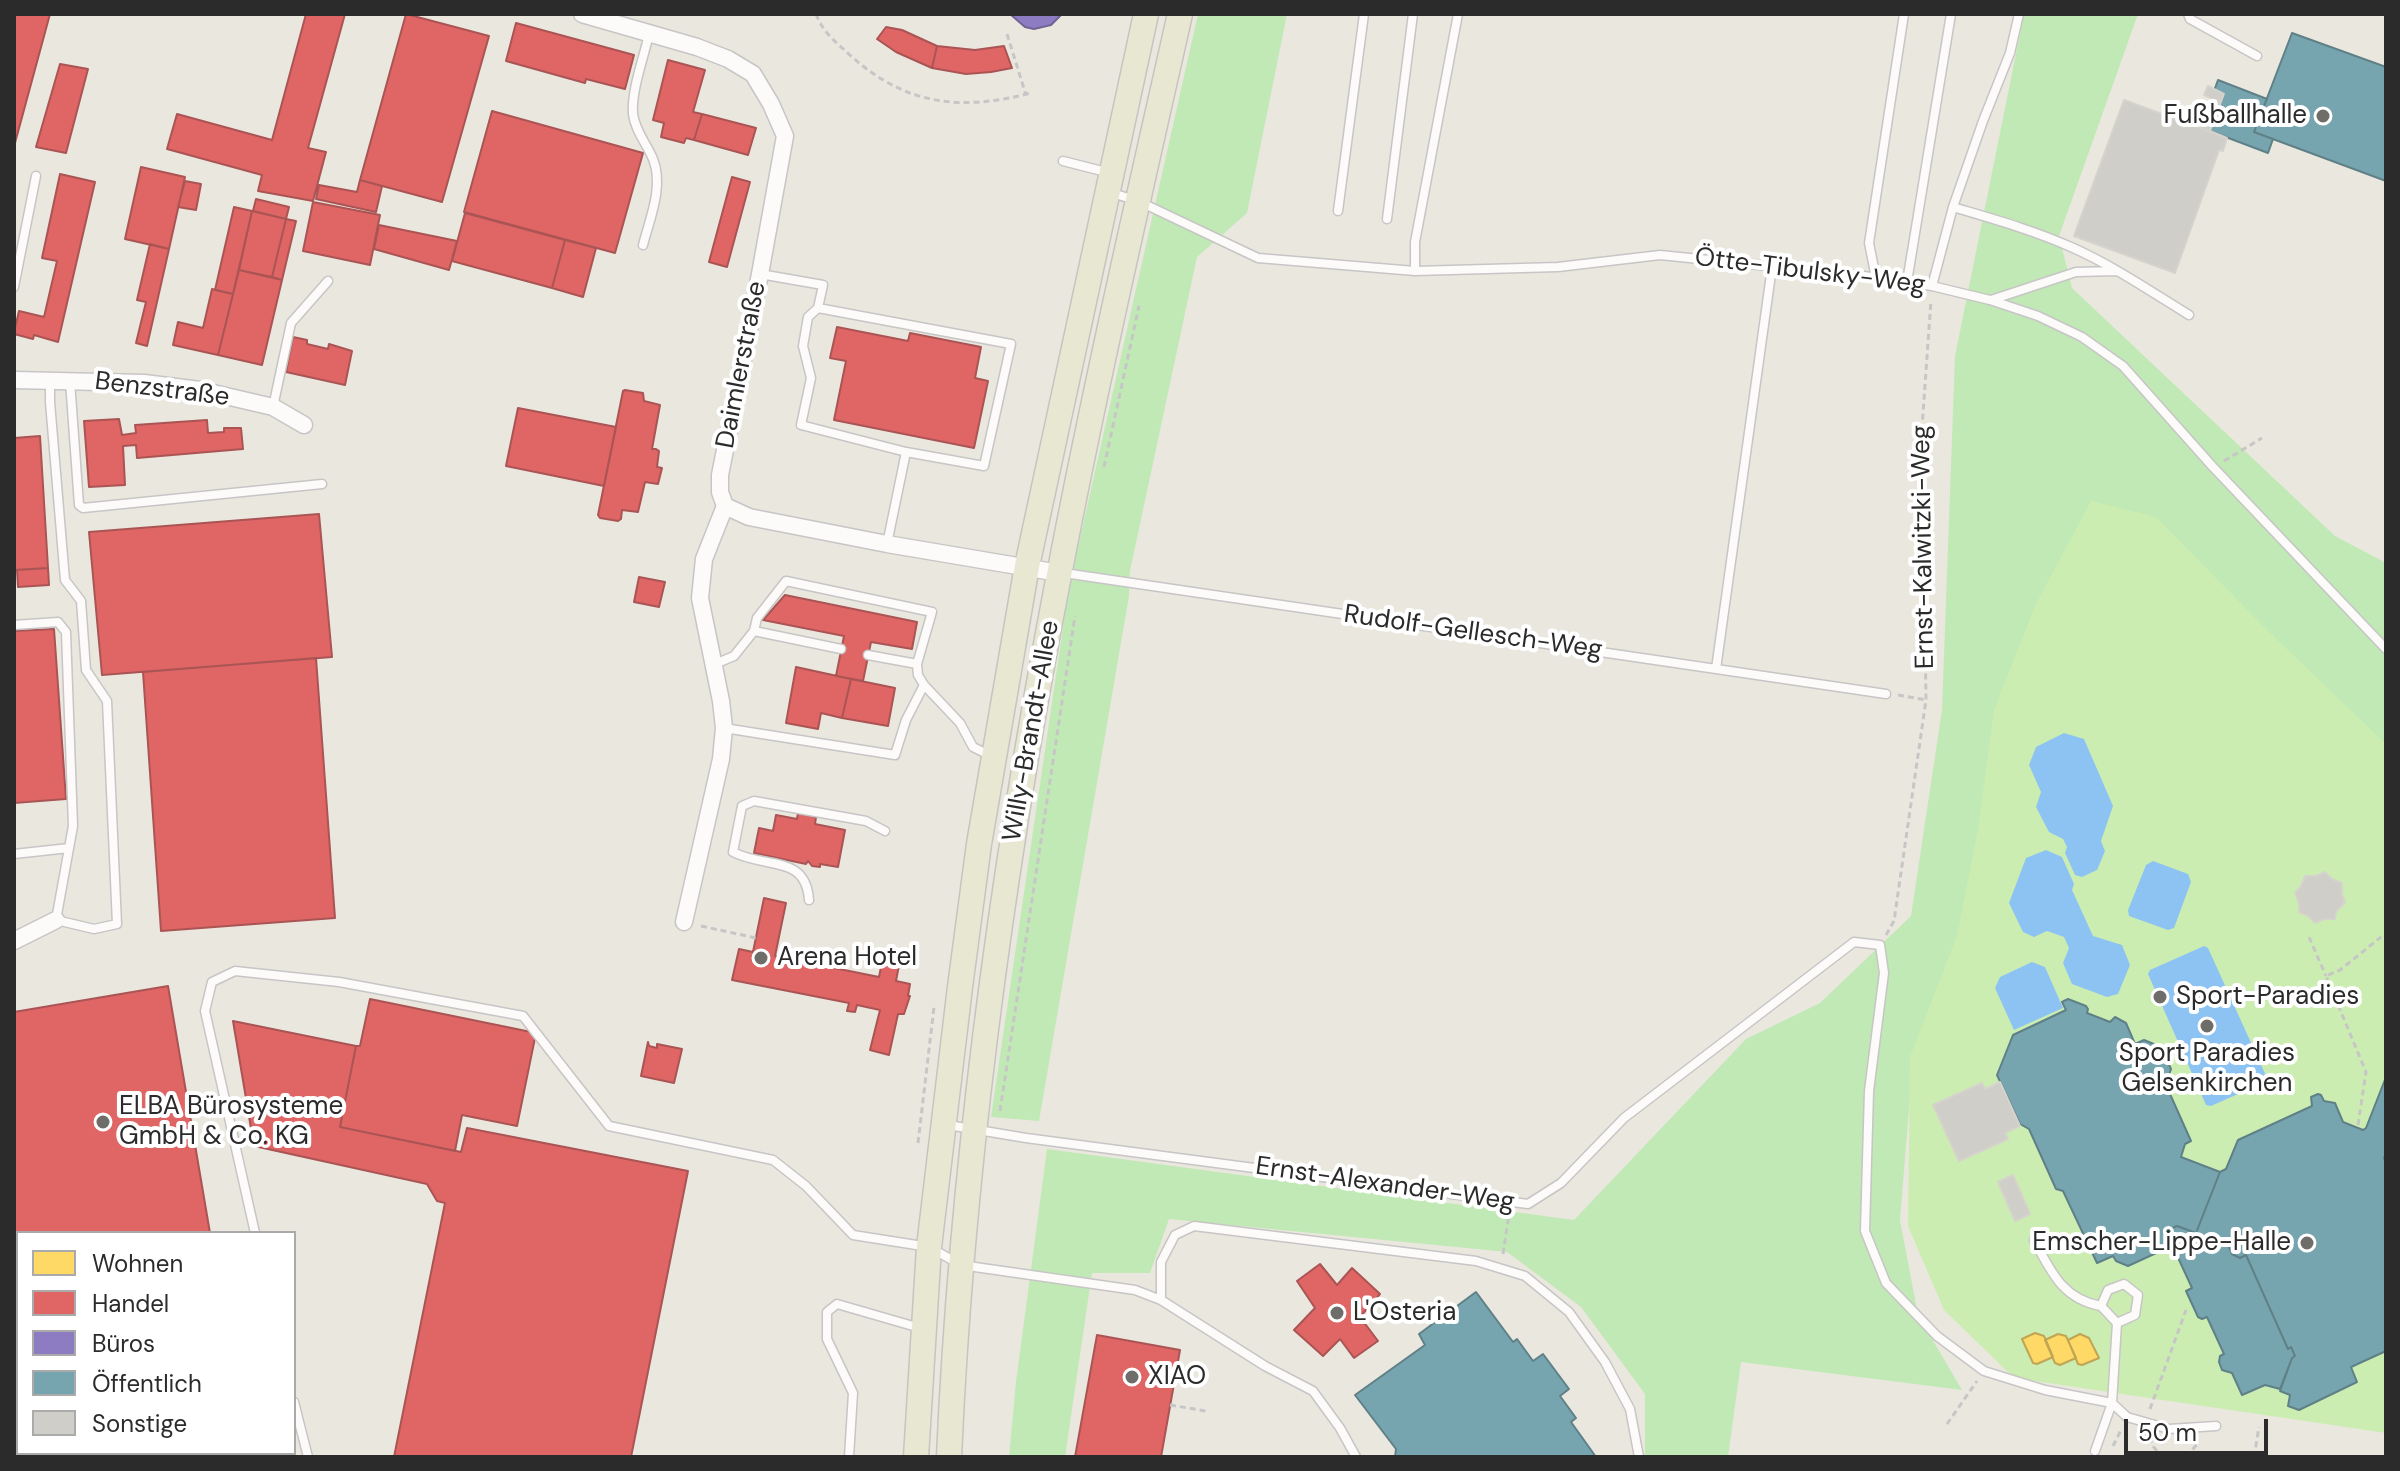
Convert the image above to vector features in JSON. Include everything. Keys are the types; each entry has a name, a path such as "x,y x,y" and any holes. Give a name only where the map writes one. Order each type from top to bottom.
{"main road":[{"name":"Willy-Brandt-Allee","path":"916,1457 929,1247 979,844 1027,566 1146,14"},
{"name":"Willy-Brandt-Allee","path":"949,1457 961,1265 985,1132 1006,890 1027,754 1070,574 1138,201 1180,14"}],"street":[{"name":"Daimlerstraße","path":"582,14 728,59 753,74 785,136 720,475 720,492 725,506"},
{"name":"Benzstraße","path":"14,380 144,383 200,390 273,407 304,425"},
{"path":"684,922 721,759 724,728 715,664 700,598 704,559 725,506 749,517 887,544 1070,574"},
{"path":"14,941 56,920"}],"lane":[{"path":"1338,211 1364,14"},
{"path":"1387,219 1413,14"},
{"path":"1415,271 1415,242 1458,14"},
{"path":"1876,278 1869,243 1904,14"},
{"path":"1907,282 1951,14"},
{"path":"1932,286 1953,207 2010,53 2019,14"},
{"path":"2188,14 2190,19 2257,56"},
{"path":"643,245 658,176 655,162 634,118 633,104 649,33"},
{"name":"Ötte-Tibulsky-Weg","path":"1063,161 1138,201 1258,258 1415,271 1558,267 1660,255 1932,286 2038,316 2082,337 2123,366 2213,467 2386,649"},
{"path":"14,287 36,176"},
{"path":"1953,207 2072,247 2189,315"},
{"path":"1716,669 1772,267"},
{"path":"1990,300 2076,272 2118,271"},
{"path":"760,274 823,285 818,308 808,317 803,346 811,378 801,425 906,452 984,466 1011,344 818,308"},
{"path":"273,407 291,323 328,281"},
{"path":"14,625 58,622 66,632 73,826 56,920 94,929 117,924 107,701 86,670 81,601 65,580 50,380"},
{"path":"70,380 79,505 83,508 322,484"},
{"path":"887,544 906,452"},
{"name":"Rudolf-Gellesch-Weg","path":"1070,574 1886,694"},
{"path":"715,664 734,656 754,631 757,618 786,581 932,612 917,664 918,675 960,723 973,747 994,757"},
{"path":"754,631 841,649"},
{"path":"868,655 917,664"},
{"path":"724,728 895,755 906,720 924,685"},
{"path":"809,900 808,883 795,868 747,859 733,852 742,806 754,801 866,821 885,831"},
{"path":"14,854 69,848"},
{"name":"Ernst-Alexander-Weg","path":"943,1125 1528,1204 1561,1183 1624,1118 1854,942 1880,945"},
{"path":"1880,945 1884,973 1869,1091 1865,1231 1886,1283 1937,1336 1984,1371 2045,1390 2112,1403 2127,1417 2169,1429 2216,1426"},
{"path":"255,1231 205,1011 212,982 235,971 339,982 523,1016 609,1126 773,1160 806,1186 853,1235 929,1247 961,1265 1135,1290 1161,1300 1265,1366 1313,1391 1340,1428 1356,1457"},
{"path":"1161,1300 1161,1262 1175,1235 1194,1226 1476,1261 1501,1268 1525,1276 1569,1312 1605,1362 1630,1409 1639,1457"},
{"path":"2034,1240 2057,1282 2085,1303 2101,1306 2117,1323 2112,1403 2095,1454 2104,1457"},
{"path":"2101,1306 2108,1290 2124,1284 2138,1295 2135,1315 2117,1323"},
{"path":"849,1457 853,1393 827,1339 827,1312 837,1304 924,1329"},
{"path":"296,1410 308,1457"}],"path":[{"path":"816,14 822,29 865,68 905,92 940,102 963,103 995,102 1031,93"},
{"path":"1007,34 1026,95"},
{"name":"Ernst-Kalwitzki-Weg","path":"1880,945 1894,921 1926,700 1919,470 1932,286"},
{"path":"1104,469 1140,302"},
{"path":"2228,459 2262,438"},
{"path":"985,1132 1070,574"},
{"path":"1886,694 1926,700"},
{"path":"684,922 756,938"},
{"path":"2326,976 2340,970 2386,933"},
{"path":"2309,937 2366,1072 2358,1125"},
{"path":"1501,1268 1511,1202"},
{"path":"2162,1457 2151,1444 2151,1404 2186,1310"},
{"path":"1947,1424 1984,1371"},
{"path":"1170,1405 1206,1411"},
{"path":"2254,1457 2259,1427"}],"green space":[{"path":"1198,14 1287,14 1247,213 1197,257 1130,571 1129,596 1039,1121 991,1117 1069,587"},
{"path":"2022,14 2138,14 2059,236 2072,288 2335,536 2386,563 2386,758 1963,938 1913,1059 1900,1220 1918,1315 1962,1390 1741,1362 1728,1457 1645,1457 1645,1394 1581,1307 1507,1252 1169,1219 1150,1273 1092,1273 1065,1457 1009,1457 1047,1149 1574,1220 1746,1039 1820,1003 1911,916 1942,710 1955,356"},
{"name":"Sport-Paradies","path":"2091,501 2156,517 2265,628 2386,744 2386,1433 2014,1378 1944,1310 1908,1226 1910,1057 1957,936 1978,830 1994,710 2036,604"}],"water":[{"path":"2064,733 2084,739 2113,806 2101,841 2105,851 2097,870 2082,877 2075,875 2065,853 2067,847 2063,839 2049,832 2036,807 2041,792 2029,765 2036,747"},
{"path":"2046,850 2062,857 2074,884 2072,890 2093,936 2122,945 2130,965 2118,994 2107,997 2072,984 2063,963 2069,948 2064,937 2047,931 2034,937 2023,932 2009,903 2026,858"},
{"path":"2153,861 2188,874 2191,882 2174,928 2168,930 2129,916 2128,910 2146,865"},
{"name":"Sport Paradies Gelsenkirchen","path":"2204,946 2208,948 2267,1078 2265,1082 2211,1106 2206,1105 2148,974 2150,970"},
{"path":"2032,962 2045,967 2063,1008 2014,1030 1995,988 2000,977"}],"building: Wohnen":[{"path":"2035,1333 2044,1336 2053,1357 2037,1364 2033,1363 2022,1339"},
{"path":"2058,1334 2066,1336 2076,1358 2060,1365 2055,1363 2045,1340"},
{"path":"2080,1334 2089,1338 2099,1358 2082,1365 2078,1364 2068,1340"}],"building: Handel":[{"path":"14,14 50,14 15,143 14,143"},
{"path":"306,14 345,14 308,148 326,152 313,201 258,191 262,175 167,149 177,114 272,140"},
{"path":"406,14 489,36 442,202 360,180"},
{"path":"516,23 634,55 625,89 586,79 585,83 506,61"},
{"path":"886,27 902,30 937,46 932,68 896,52 877,39"},
{"path":"937,46 975,50 1004,46 1012,68 966,74 932,68"},
{"path":"668,60 705,70 693,112 702,114 694,140 686,138 684,143 661,137 664,123 653,120"},
{"path":"60,64 88,69 66,153 36,147"},
{"path":"492,111 643,153 615,253 464,212"},
{"path":"702,114 756,128 748,155 694,140"},
{"path":"141,167 185,177 169,249 125,239"},
{"path":"60,174 95,182 58,342 34,335 33,339 14,332 19,311 44,317 57,261 42,258"},
{"path":"732,177 750,182 727,267 709,262"},
{"path":"360,180 382,186 376,212 316,199 319,185 357,192"},
{"path":"185,181 201,184 196,210 178,207"},
{"path":"256,199 289,207 286,219 253,211"},
{"path":"313,202 380,215 370,265 303,251"},
{"path":"234,207 252,211 233,294 215,290"},
{"path":"252,211 286,219 272,277 239,270"},
{"path":"465,213 565,240 552,288 452,261"},
{"path":"286,219 296,221 282,280 272,277"},
{"path":"379,225 457,241 449,270 374,249"},
{"path":"565,240 596,248 583,297 552,288"},
{"path":"150,244 169,249 147,346 136,343 146,302 137,300"},
{"path":"239,270 282,280 262,365 218,355"},
{"path":"212,289 233,294 218,355 173,345 178,322 203,328"},
{"path":"837,327 908,341 910,333 981,347 975,378 988,381 974,448 834,420 846,361 830,358"},
{"path":"293,337 328,349 329,344 352,351 345,385 286,372"},
{"path":"625,390 643,393 644,401 660,405 652,449 659,451 657,467 662,468 658,484 645,482 638,512 622,510 618,521 598,515"},
{"path":"518,408 616,427 604,486 506,466"},
{"path":"119,419 122,435 136,433 135,425 207,420 208,433 224,432 224,428 241,428 243,449 137,458 136,445 123,446 125,485 89,487 84,421"},
{"path":"40,436 48,568 14,570 14,438"},
{"path":"319,514 332,657 102,675 89,532"},
{"path":"48,568 49,585 18,587 17,570"},
{"path":"639,577 665,582 659,607 634,602"},
{"path":"785,595 917,622 912,649 871,642 863,681 836,676 844,636 763,620"},
{"path":"54,629 66,799 14,803 14,631"},
{"path":"316,658 335,918 161,931 143,672"},
{"path":"796,667 851,679 842,718 821,713 818,729 786,723"},
{"path":"851,679 895,688 888,726 842,718"},
{"path":"798,813 816,817 815,824 845,830 838,867 812,866 808,861 806,864 754,853 759,828 773,831 776,815 797,819"},
{"path":"764,898 786,903 775,956 879,977 883,957 900,960 896,981 910,984 910,996 904,1014 898,1014 889,1055 870,1050 880,1010 857,1005 855,1012 847,1011 849,1003 732,980 739,949 753,952"},
{"name":"ELBA Bürosysteme GmbH & Co. KG","path":"168,986 210,1231 16,1231 14,1274 14,1012"},
{"path":"370,999 536,1033 517,1126 462,1115 455,1151 340,1127 356,1046 360,1046"},
{"path":"233,1021 356,1046 340,1127 461,1152 467,1128 688,1171 631,1457 394,1457 445,1203 437,1201 427,1184 254,1146"},
{"path":"648,1042 649,1046 657,1048 657,1044 682,1049 674,1083 641,1076"},
{"name":"L'Osteria","path":"1320,1264 1337,1285 1352,1268 1380,1294 1360,1317 1378,1341 1354,1358 1340,1339 1323,1356 1294,1330 1315,1308 1297,1281"},
{"name":"XIAO","path":"1097,1335 1180,1350 1161,1457 1075,1457"},
{"path":"14,1426 16,1455 249,1457 14,1457"}],"building: Büros":[{"path":"1010,14 1062,14 1051,25 1034,29 1025,27"}],"building: Öffentlich":[{"name":"Fußballhalle","path":"2292,33 2386,67 2386,181 2254,132"},
{"path":"2218,80 2267,99 2254,132 2273,139 2268,153 2210,131 2224,94 2214,91"},
{"name":"Emscher-Lippe-Halle","path":"2068,999 2086,1006 2087,1013 2110,1022 2115,1017 2126,1023 2135,1044 2144,1040 2161,1047 2171,1069 2166,1085 2191,1141 2185,1144 2181,1157 2220,1172 2196,1233 2177,1226 2168,1230 2170,1234 2165,1249 2128,1266 2116,1261 2113,1256 2097,1263 2063,1191 2056,1189 2029,1129 2020,1124 1997,1075 2013,1035 2066,1010 2062,1002"},
{"name":"Emscher-Lippe-Halle","path":"2386,1077 2386,1351 2351,1367 2357,1382 2299,1410 2288,1406 2290,1395 2280,1391 2295,1356 2291,1347 2288,1349 2246,1255 2240,1258 2232,1254 2226,1240 2217,1244 2212,1238 2202,1250 2192,1243 2220,1172 2226,1169 2238,1140 2312,1106 2311,1097 2318,1094 2324,1101 2335,1103 2343,1122 2363,1130"},
{"name":"Emscher-Lippe-Halle","path":"2177,1226 2196,1233 2192,1243 2202,1250 2212,1238 2217,1244 2226,1240 2232,1254 2240,1258 2246,1255 2288,1349 2291,1347 2295,1356 2280,1389 2265,1385 2242,1395 2232,1373 2222,1370 2219,1362 2224,1354 2207,1317 2198,1317 2186,1291 2192,1288 2169,1238 2168,1230"},
{"path":"1476,1292 1513,1342 1517,1339 1533,1361 1543,1354 1569,1389 1560,1396 1576,1418 1571,1422 1596,1457 1395,1457 1396,1449 1355,1395 1425,1345 1419,1334"}],"building: Sonstige":[{"path":"2208,86 2224,94 2210,131 2227,138 2200,128 2203,120 2196,118 2199,110 2206,112 2211,98 2204,95"},
{"path":"2124,100 2227,138 2223,151 2219,150 2175,273 2074,236"},
{"path":"2325,872 2342,883 2345,902 2336,912 2335,919 2315,923 2299,912 2295,893 2305,876"},
{"path":"2000,1082 2020,1126 2005,1133 2008,1139 1959,1161 1933,1105 1982,1083 1985,1089"},
{"path":"2013,1175 2030,1214 2015,1221 1998,1182"}],"place":[{"name":"Fußballhalle","path":"2323,116"},
{"name":"Arena Hotel","path":"761,958"},
{"name":"Sport-Paradies","path":"2160,997"},
{"name":"Sport Paradies Gelsenkirchen","path":"2207,1026"},
{"name":"ELBA Bürosysteme GmbH & Co. KG","path":"103,1122"},
{"name":"Emscher-Lippe-Halle","path":"2307,1243"},
{"name":"L'Osteria","path":"1337,1313"},
{"name":"XIAO","path":"1132,1377"}]}
